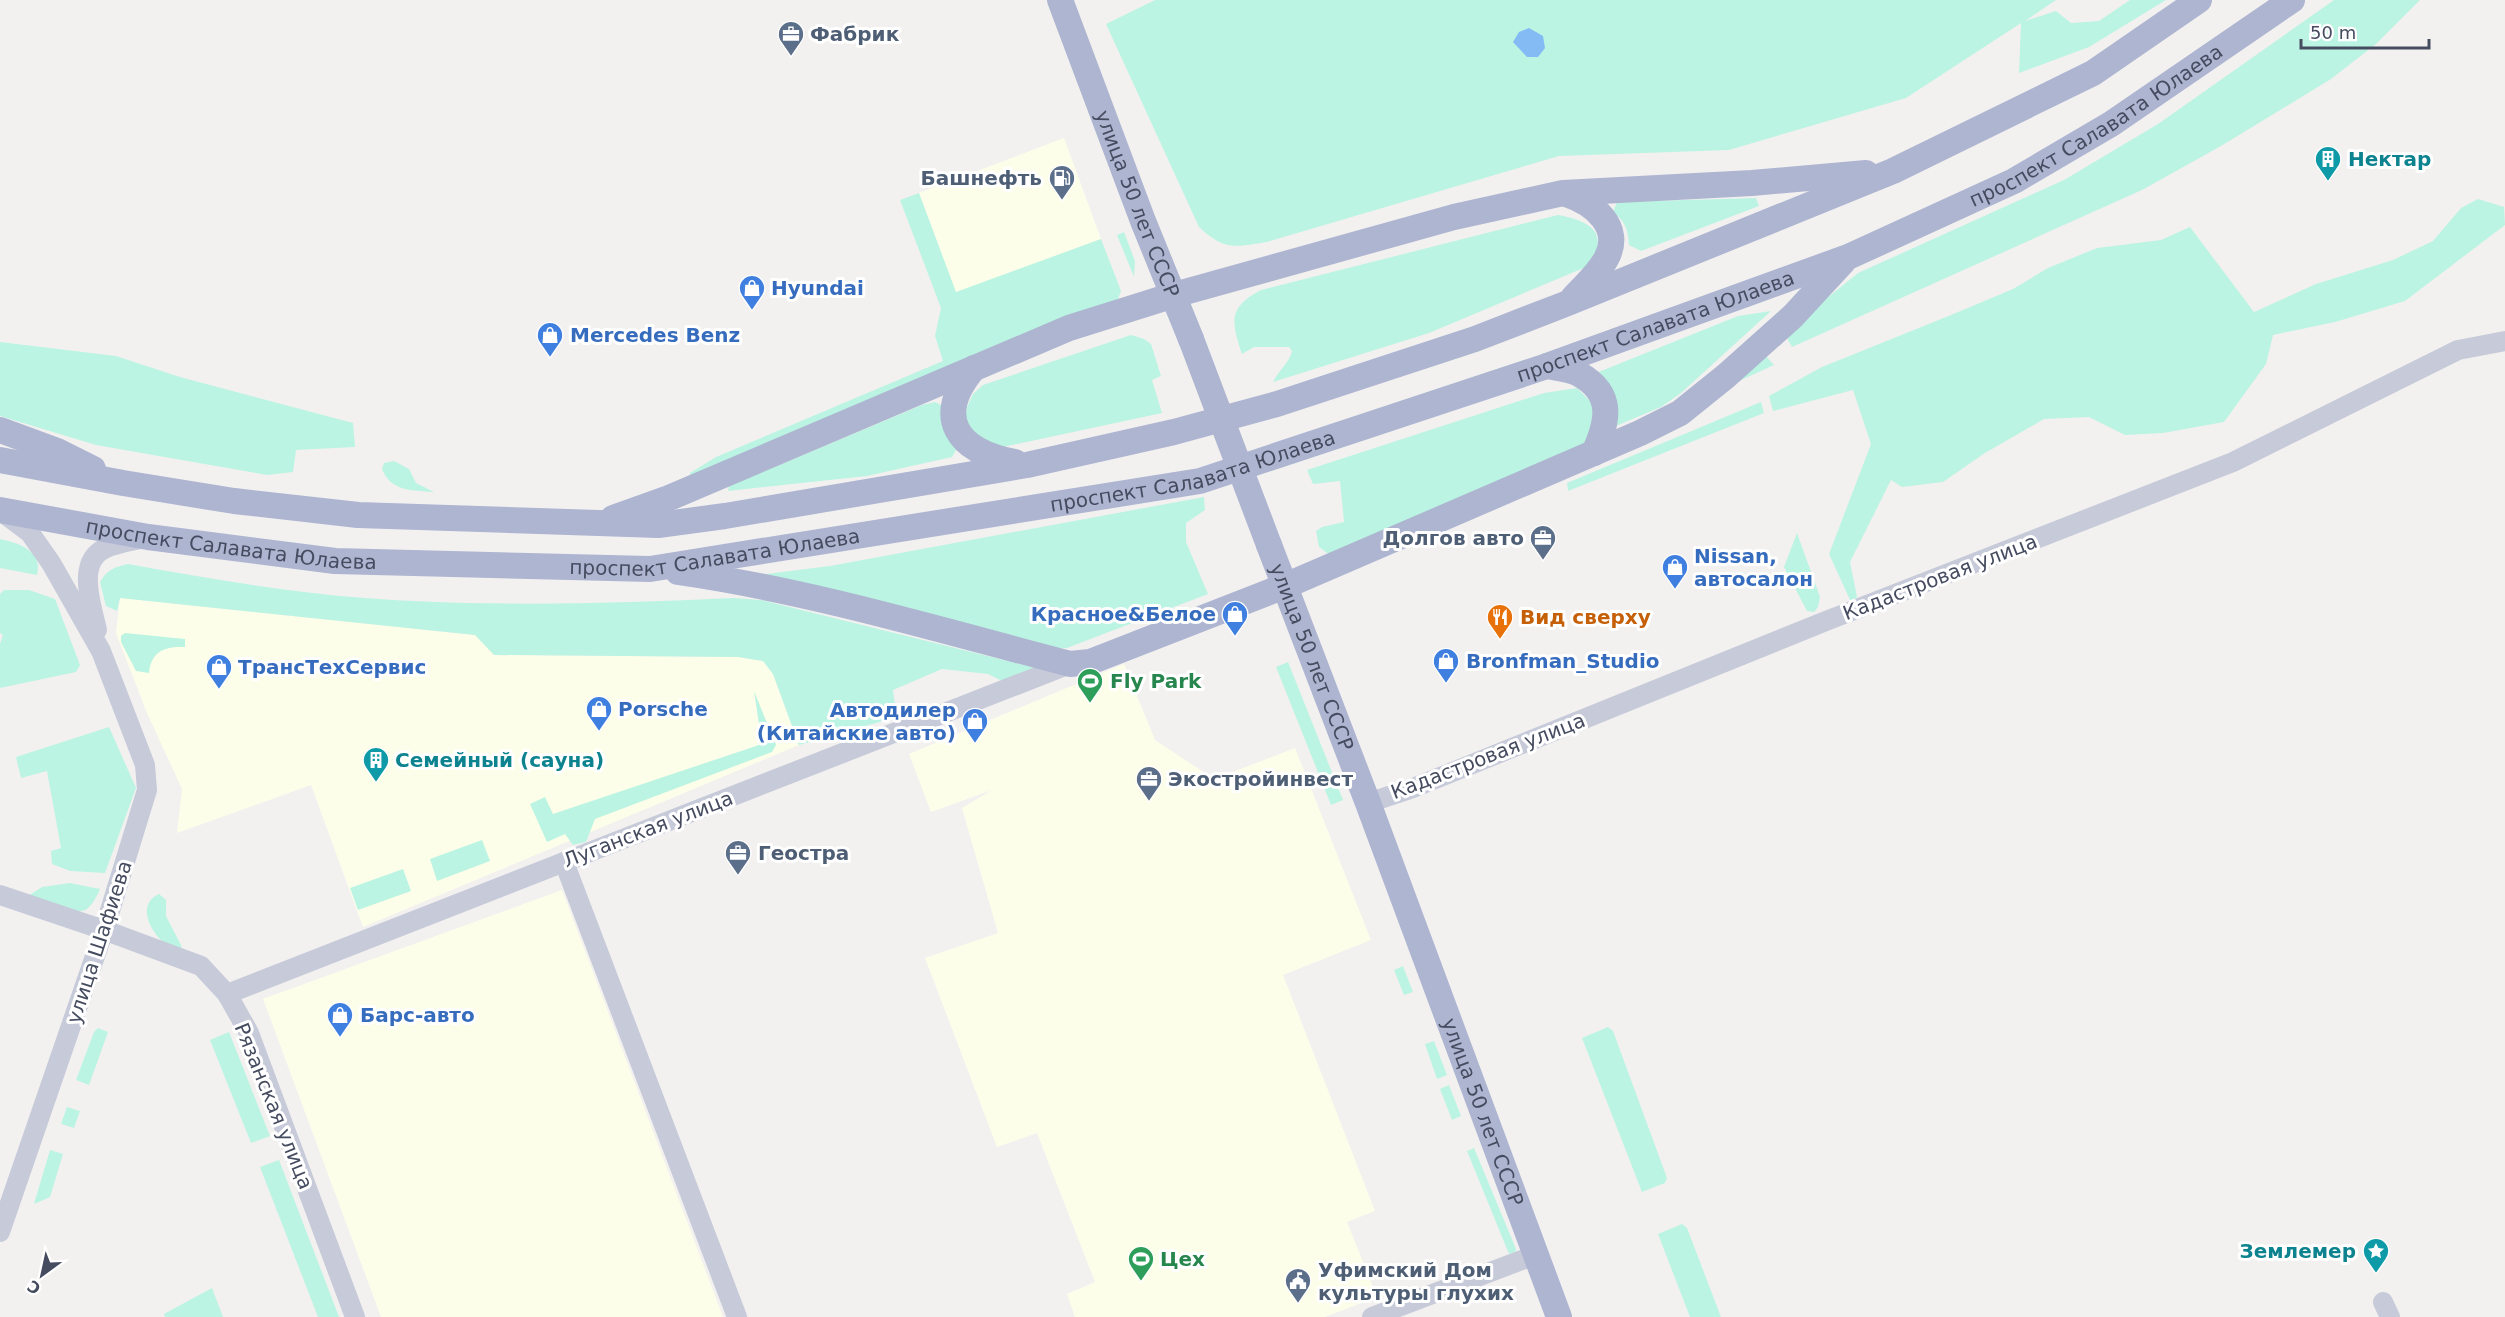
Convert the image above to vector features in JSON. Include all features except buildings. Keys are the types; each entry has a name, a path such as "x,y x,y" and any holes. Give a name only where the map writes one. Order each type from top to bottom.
{"main road":[{"name":"улица 50 лет СССР","path":"1060,0 1368,802 1558,1317"},
{"name":"проспект Салавата Юлаева","path":"0,460 234,501 358,515 658,525 725,516 1027,465 1174,432 1277,404 1475,339 1568,303 1893,171 2093,74 2199,0"},
{"name":"проспект Салавата Юлаева","path":"0,511 148,537 335,561 650,568 1200,481 1547,366 1848,257 2014,181 2111,124 2292,0"},
{"path":"599,523 669,498 1069,328 1174,295 1454,217 1563,193 1752,183 1893,171"},
{"path":"1563,193 1596,209 1608,225 1611,235 1611,246 1607,258 1599,270 1568,303"},
{"path":"650,568 724,579 771,589 1070,664 1090,662 1285,586 1594,453 1680,413 1793,316 1848,257"},
{"path":"1547,366 1578,373 1594,386 1605,401 1604,430 1594,453"},
{"path":"974,368 962,382 952,408 954,423 970,446 982,454 1027,465"},
{"path":"0,430 57,451 123,483"}],"street":[{"name":"Кадастровая улица","path":"1368,802 1413,788 1826,621 2233,462 2458,350 2505,341"},
{"name":"улица Шафиева","path":"0,511 30,533 51,563 101,651 145,765 147,790 104,930 0,1232"},
{"name":"улица Шафиева","path":"101,651 88,571 93,557 106,548 148,537"},
{"name":"Луганская улица","path":"227,994 1070,664"},
{"path":"564,862 737,1317"},
{"path":"0,895 104,930"},
{"name":"Рязанская улица","path":"104,930 201,966 227,994 249,1033 355,1317"},
{"path":"1372,1317 1535,1256"}],"shaded area":[{"path":"1064,138 1101,239 956,293 919,193"},
{"path":"120,598 475,635 494,655 738,657 763,661 773,674 799,745 363,927 311,785 177,833 182,789 147,713 116,633"},
{"path":"1124,664 1155,740 1208,775 1207,782 1295,748 1371,940 1283,975 1375,1211 1347,1222 1377,1297 1325,1317 1075,1317 1067,1294 1095,1282 1037,1133 997,1147 925,958 998,933 962,808 992,790 931,812 909,754"},
{"path":"562,890 723,1317 381,1317 263,999"}],"green space":[{"path":"1155,0 2056,0 2025,21 2056,11 2071,23 2099,21 2130,0 2166,0 2089,47 2019,73 2021,23 1906,98 1729,150 1559,156 1267,242 1238,246 1223,244 1199,227 1106,24"},
{"path":"2334,0 2420,0 2376,44 2331,79 2221,146 2142,190 1792,347 1787,338 1794,325 1858,273 2064,180 2158,124"},
{"path":"919,193 956,292 1101,239 1121,291 1117,302 692,483 690,473 716,457 943,361 935,336 941,308 900,200"},
{"path":"1756,198 1759,206 1641,251 1629,245 1626,227 1613,212 1617,202"},
{"path":"2478,199 2504,207 2505,225 2405,301 2335,322 2273,335 2266,364 2224,422 2163,433 2125,435 2089,417 2044,419 1985,453 1943,482 1902,487 1891,480 1850,562 1857,597 1851,602 1829,554 1871,444 1853,390 1773,411 1769,396 1822,367 2013,289 2048,268 2097,248 2161,240 2190,227 2254,312 2316,284 2393,260 2433,241 2461,208"},
{"path":"1558,215 1589,226 1598,238 1594,256 1586,267 1429,333 1273,382 1291,355 1292,351 1289,347 1254,347 1242,354 1234,324 1235,316 1250,296 1261,290"},
{"path":"1124,232 1135,261 1134,277 1117,235"},
{"path":"1771,311 1681,393 1661,407 1616,426 1596,373 1738,316"},
{"path":"1131,335 1151,344 1161,376 1152,380 1162,413 998,448 976,439 965,419 973,394 983,385"},
{"path":"0,342 116,356 180,377 353,423 355,447 296,450 293,472 267,475 96,445 0,416"},
{"path":"1765,355 1774,365 1737,382"},
{"path":"1577,388 1593,404 1599,422 1586,450 1343,553 1327,553 1319,547 1316,531 1322,527 1344,522 1340,481 1313,484 1307,470 1544,393"},
{"path":"935,402 941,405 944,415 944,432 956,450 952,457 867,476 728,491 729,486 922,405"},
{"path":"1761,402 1764,413 1568,491 1567,483"},
{"path":"394,461 409,469 416,483 434,492 410,490 391,482 382,469 384,463"},
{"path":"1204,497 1205,510 1186,523 1186,542 1208,594 1067,648 1040,649 751,576 830,566"},
{"path":"1797,533 1820,597 1818,607 1814,612 1807,611 1784,567"},
{"path":"0,539 22,546 33,554 38,567 37,575 0,568"},
{"path":"128,564 279,589 430,602 532,604 734,598 761,600 1040,669 1004,682 988,674 942,669 893,690 895,706 890,719 799,745 773,674 763,661 738,657 494,655 475,635 120,598 117,611 106,606 100,582 111,570"},
{"path":"4,590 29,590 55,599 80,665 76,672 0,688 0,644 3,635 0,633 0,594"},
{"path":"125,633 185,639 185,647 160,651 150,666 149,673 136,671 121,642 121,636"},
{"path":"1288,662 1343,800 1331,805 1276,667"},
{"path":"754,691 776,745 772,752 595,819 586,842 573,845 565,834 547,842 530,804 545,797 553,814 762,744"},
{"path":"109,727 136,788 105,873 70,871 52,864 51,851 61,848 47,771 21,778 16,757"},
{"path":"482,840 490,861 437,881 430,859"},
{"path":"403,869 411,891 358,910 350,888"},
{"path":"70,883 100,889 87,909 67,910 28,896 42,887"},
{"path":"159,894 166,900 166,916 182,947 176,950 161,940 147,915 147,907 151,900"},
{"path":"1403,966 1413,992 1404,995 1394,970"},
{"path":"1608,1027 1613,1031 1667,1178 1665,1183 1642,1192 1582,1038"},
{"path":"98,1028 108,1032 89,1085 76,1080 94,1032"},
{"path":"229,1032 270,1136 251,1143 210,1040"},
{"path":"1434,1041 1447,1075 1437,1079 1425,1044"},
{"path":"1449,1085 1461,1116 1452,1120 1440,1089"},
{"path":"67,1107 80,1111 74,1128 61,1124"},
{"path":"1474,1148 1516,1249 1515,1252 1509,1254 1467,1151"},
{"path":"50,1150 63,1154 50,1197 34,1204"},
{"path":"279,1160 339,1317 318,1317 260,1167"},
{"path":"1682,1224 1687,1228 1721,1317 1690,1317 1658,1234"},
{"path":"212,1288 223,1317 165,1317 164,1314"}],"water":[{"path":"1529,28 1543,36 1545,48 1538,57 1527,57 1513,42 1519,32"}],"place":[{"name":"Фабрик","path":"791,57"},
{"name":"Нектар","path":"2328,182"},
{"name":"Башнефть","path":"1062,201"},
{"name":"Hyundai","path":"752,311"},
{"name":"Mercedes Benz","path":"550,358"},
{"name":"Долгов авто","path":"1543,561"},
{"name":"Nissan, автосалон","path":"1675,590"},
{"name":"Красное&Белое","path":"1235,637"},
{"name":"Вид сверху","path":"1500,640"},
{"name":"Bronfman_Studio","path":"1446,684"},
{"name":"ТрансТехСервис","path":"219,690"},
{"name":"Fly Park","path":"1090,704"},
{"name":"Porsche","path":"599,732"},
{"name":"Автодилер (Китайские авто)","path":"975,744"},
{"name":"Семейный (сауна)","path":"376,783"},
{"name":"Экостройинвест","path":"1149,802"},
{"name":"Геостра","path":"738,876"},
{"name":"Барс-авто","path":"340,1038"},
{"name":"Землемер","path":"2376,1274"},
{"name":"Цех","path":"1141,1282"},
{"name":"Уфимский Дом культуры глухих","path":"1298,1304"}]}
